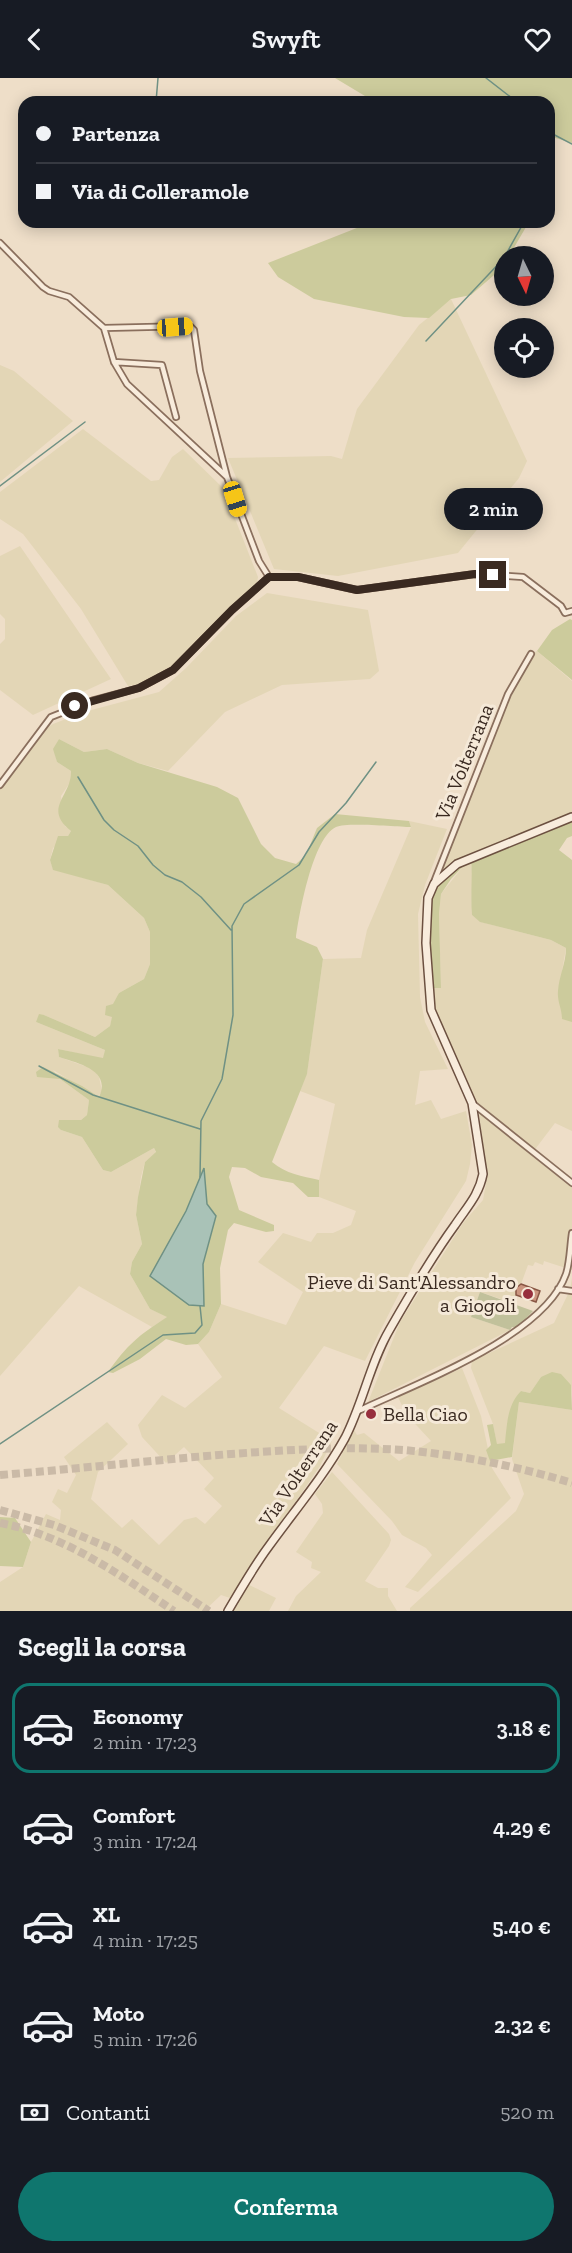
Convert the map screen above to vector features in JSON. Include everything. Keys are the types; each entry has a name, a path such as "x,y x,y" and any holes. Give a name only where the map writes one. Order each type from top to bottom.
{"main road":[{"path":"434,884 444,873 471,857 572,818"},
{"name":"Via Volterrana","path":"228,1611 268,1547 328,1467 358,1411 376,1355 390,1329 454,1225 476,1198 481,1185 483,1174 472,1103 431,1010 425,912 434,884"}],"street":[{"path":"0,243 44,287 49,291 69,297 104,328 114,362 127,384 227,477"},
{"path":"104,328 190,326 194,330 200,371 227,477 259,561 269,577"},
{"path":"114,362 162,364 176,417"},
{"path":"0,785 51,717 94,700 139,688 173,670 232,610 269,577 298,577 357,590 475,574 523,578 561,606 565,613 572,611"},
{"name":"Via Volterrana","path":"434,884 508,694 531,654"},
{"path":"472,1103 572,1183"},
{"path":"358,1411 464,1361 518,1330 545,1307 558,1289 566,1274 572,1233"},
{"path":"558,1289 572,1291"}],"shaded area":[{"path":"451,299 527,461 519,478 458,553 338,576 274,569 228,458 331,456 342,459 357,409 419,325"},
{"path":"0,365 14,371 73,421 0,482"},
{"path":"83,429 151,481 159,480 172,457 183,449 223,488 258,577 256,588 229,610 171,668 144,683 128,686 81,609 23,534 0,519 0,492"},
{"path":"20,546 111,679 33,715 0,690 0,644 5,639 5,619 0,614 0,556"},
{"path":"267,593 368,610 379,671 370,679 282,685 225,712 168,771 138,763 107,749 84,752 59,739 54,749 57,762 71,771 71,781 61,796 65,826 71,831 53,848 50,860 53,869 108,885 144,918 150,932 150,964 144,979 119,993 110,1026 95,1037 44,1015 36,1022 105,1050 104,1059 58,1049 59,1057 93,1069 99,1077 102,1091 98,1097 53,1070 60,1079 89,1100 87,1115 81,1120 60,1120 61,1130 82,1137 103,1170 111,1172 154,1148 156,1153 145,1162 141,1177 136,1215 142,1244 132,1262 130,1274 150,1309 168,1317 152,1327 79,1286 0,1376 0,785 37,734 53,724 84,712 159,692 186,668 236,616"},
{"path":"537,651 572,681 572,817 471,857 472,915 481,922 551,940 566,948 562,971 572,1021 572,1131 555,1123 533,1152 472,1103 435,1025 428,988 441,988 439,914 441,894 469,859 434,884 508,694 531,654"},
{"path":"409,821 447,829 425,885 418,914 420,997 425,1022 448,1069 420,1071 415,1105 431,1100 441,1119 466,1111 472,1145 470,1164 466,1181 415,1262 365,1361 324,1346 279,1408 332,1441 320,1466 230,1598 221,1595 204,1611 0,1611 0,1582 23,1567 31,1542 46,1514 60,1520 61,1510 52,1502 58,1489 67,1493 76,1475 64,1457 107,1422 128,1444 98,1472 91,1499 122,1528 132,1519 159,1545 184,1520 196,1517 205,1524 222,1506 204,1489 214,1478 184,1447 166,1463 142,1437 138,1425 162,1395 185,1408 222,1377 198,1344 209,1332 221,1304 286,1325 303,1292 258,1262 283,1233 311,1242 317,1233 333,1233 351,1225 356,1211 319,1197 319,1180 335,1104 300,1091 307,1073 323,959 361,958 367,930 411,827"},
{"path":"479,1113 568,1185 572,1180 572,1270 544,1261 543,1265 535,1262 533,1266 528,1265 521,1284 516,1288 513,1303 480,1292 471,1317 510,1330 368,1402 400,1322 463,1223 483,1200 487,1178"},
{"path":"204,1168 207,1204 216,1216 203,1264 204,1306 189,1305 150,1276 186,1211"},
{"path":"572,1278 572,1395 571,1385 541,1377 530,1393 521,1391 507,1423 506,1443 497,1445 493,1424 471,1368 472,1361 554,1323 570,1290"},
{"path":"462,1368 481,1416 492,1468 511,1498 418,1592 405,1587 432,1555 426,1548 402,1535 392,1521 337,1464 354,1430 357,1435 364,1433 399,1461 431,1441 406,1414 398,1397"},
{"path":"519,1402 572,1410 572,1611 410,1611 410,1608 516,1511 524,1494 512,1459"},
{"path":"332,1472 389,1534 391,1540 389,1546 365,1581 378,1588 388,1588 388,1596 397,1611 288,1611 296,1596 321,1572 311,1568 312,1562 296,1552 323,1513 322,1504 315,1494"},
{"path":"245,1583 276,1598 269,1611 228,1611"}],"green space":[{"path":"335,78 572,78 572,143 555,138 555,96 365,96"},
{"path":"357,228 525,228 515,246 494,246 494,275 471,295 451,299 429,318 404,317 314,299 278,277 268,263"},
{"path":"572,620 572,680 537,651 552,630"},
{"path":"59,739 84,752 107,749 138,763 217,787 238,798 261,844 275,858 296,864 306,855 317,828 335,814 409,821 411,827 361,825 336,827 320,845 308,877 296,938 317,947 323,959 307,1074 272,1162 289,1172 319,1180 319,1197 308,1197 293,1183 261,1177 245,1168 232,1167 229,1177 239,1210 274,1225 274,1231 266,1232 234,1223 228,1230 220,1268 221,1304 209,1332 198,1344 186,1345 166,1339 140,1359 113,1373 108,1372 128,1347 167,1317 150,1309 130,1274 132,1262 142,1244 136,1215 145,1162 156,1152 154,1148 111,1172 103,1170 82,1137 58,1127 59,1120 81,1120 87,1115 89,1100 60,1079 37,1077 36,1072 43,1067 99,1097 102,1088 97,1074 83,1065 59,1057 58,1049 103,1058 105,1050 36,1022 39,1014 44,1015 95,1037 110,1026 112,1017 105,1015 106,1006 113,1004 119,993 144,979 150,964 150,932 144,918 108,885 53,870 50,860 58,836 68,836 71,831 63,823 59,815 59,808 70,780 71,771 57,762 53,749","holes":["204,1169 207,1204 216,1216 203,1264 204,1306 189,1304 151,1277 186,1211"]},
{"path":"572,817 572,836 567,838 559,850 572,860 572,1022 562,1019 558,995 566,948 551,940 480,922 472,915 471,858 451,879 441,894 439,914 441,988 428,988 424,941 425,917 429,895 437,882 451,869 470,858"},
{"path":"480,1292 533,1311 517,1328 512,1327 510,1330 471,1317"},
{"path":"552,1372 561,1374 571,1385 572,1410 519,1402 512,1457 490,1461 486,1450 491,1445 487,1425 493,1424 497,1444 505,1443 509,1416 516,1397 521,1391 530,1393 541,1377"},
{"path":"0,1517 15,1518 31,1542 23,1567 0,1566"}],"building":[{"name":"Pieve di Sant'Alessandro a Giogoli","path":"521,1284 540,1291 536,1302 516,1295 516,1288"}],"waterway":[{"path":"156,96 158,78"},
{"path":"486,78 509,96"},
{"path":"555,135 572,144"},
{"path":"511,246 521,228"},
{"path":"426,341 494,269"},
{"path":"0,486 85,422"},
{"path":"200,1177 201,1121 222,1079 233,1015 232,926 244,904 299,865 319,832 346,803 376,762"},
{"path":"78,777 104,820 114,830 138,846 153,865 165,875 182,882 201,897 231,930"},
{"path":"39,1066 93,1095 200,1129"},
{"path":"0,1444 163,1335 195,1333 202,1325 200,1306"}],"tunnel":[{"path":"0,1475 231,1454 360,1448 403,1450 467,1458 509,1466 572,1483"},
{"path":"0,1510 54,1525 115,1550 209,1611"},
{"path":"0,1523 47,1537 91,1558 174,1611"}],"place":[{"name":"Pieve di Sant'Alessandro a Giogoli","path":"528,1294"},
{"name":"Bella Ciao","path":"371,1414"}],"route":[{"path":"75,706 139,688 173,670 232,610 269,577 298,577 357,590 475,574 493,575"}]}
